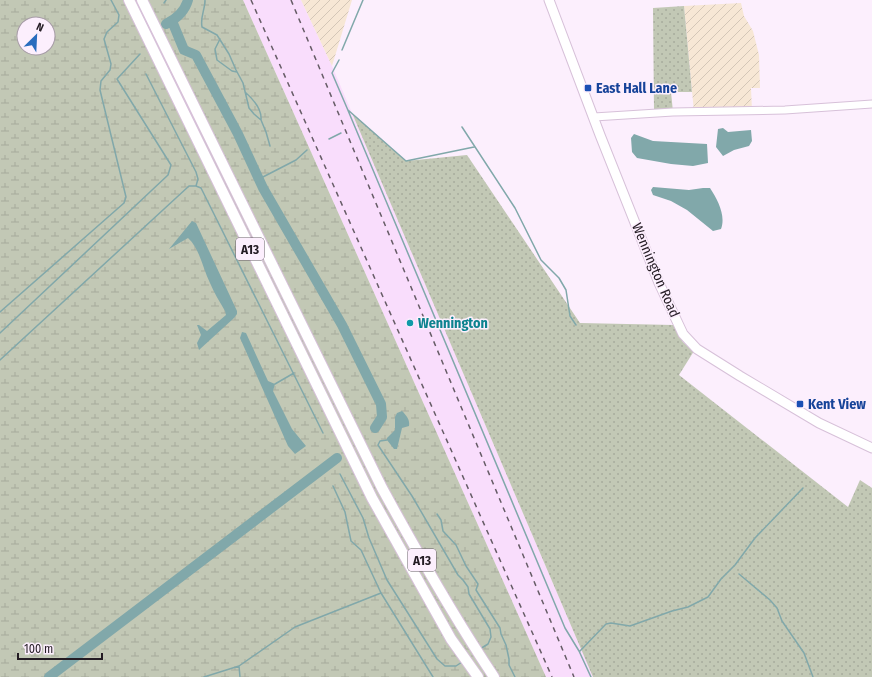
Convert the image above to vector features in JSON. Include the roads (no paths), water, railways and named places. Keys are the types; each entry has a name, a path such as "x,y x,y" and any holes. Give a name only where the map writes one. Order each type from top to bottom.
{"highway":[{"name":"A13","path":"129,0 372,498 451,639 478,677"},
{"name":"A13","path":"142,0 382,488 463,631 494,677"}],"main road":[{"name":"Wennington Road","path":"549,0 659,283 683,334 688,341 705,354 819,423 872,448"}],"street":[{"path":"594,117 673,112 785,110 872,104"}],"waterway":[{"path":"0,312 124,203 126,197 100,90 101,81 110,70 111,64 104,39 107,32 118,22 119,15 111,0"},
{"path":"166,24 180,14 185,8 188,0"},
{"path":"205,0 202,27 217,35 229,54 243,83 249,108 261,120 270,146"},
{"path":"342,50 363,0"},
{"path":"172,21 184,50 196,55 238,134 263,188 342,325 381,404 382,417 375,428"},
{"path":"220,39 215,49 217,60 232,71 237,72"},
{"path":"0,333 168,175 171,165 117,79 140,54"},
{"path":"339,60 332,73 565,628 579,651 591,677"},
{"path":"0,360 189,186 196,186 198,179 196,172 146,74"},
{"path":"245,92 254,101 260,112 261,120"},
{"path":"348,110 406,161 474,147"},
{"path":"462,127 515,208 541,260 559,278 566,290 570,316 576,325"},
{"path":"329,139 341,133"},
{"path":"259,179 296,160 307,150"},
{"path":"196,186 201,188 323,433"},
{"path":"275,384 294,373"},
{"path":"387,440 380,441 378,445 412,496 458,575 468,587 469,594 490,629 491,637 488,644 480,649"},
{"path":"49,677 337,458"},
{"path":"340,474 363,518 369,538 387,580 437,659 445,666 456,666 462,662"},
{"path":"333,486 345,512 351,541 361,550 381,593 433,677"},
{"path":"580,651 606,624 611,623 630,626 688,607 708,597 755,538 803,488"},
{"path":"437,514 441,520 443,531 456,545 466,566 478,584 476,590 500,628 506,645 509,665 515,677"},
{"path":"739,574 770,600 777,608 782,621 804,653 813,677"},
{"path":"204,677 239,666 295,627 381,593"},
{"path":"239,666 240,677"}],"railway":[{"path":"251,0 552,677"},
{"path":"291,0 574,677"}],"place":[{"name":"East Hall Lane","path":"588,88"},
{"name":"Wennington","path":"410,323"},
{"name":"Kent View","path":"800,404"}]}
